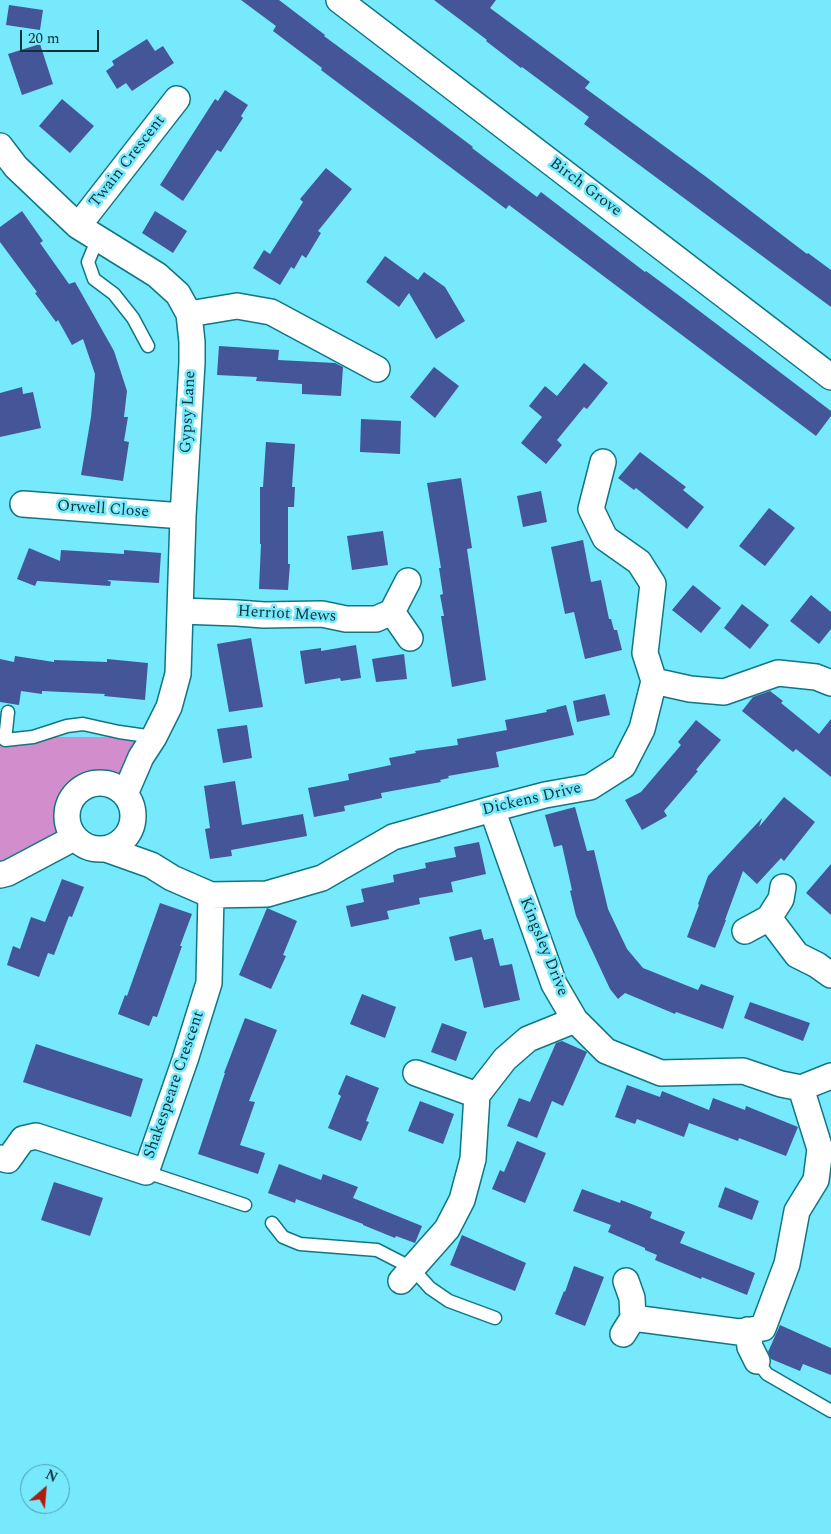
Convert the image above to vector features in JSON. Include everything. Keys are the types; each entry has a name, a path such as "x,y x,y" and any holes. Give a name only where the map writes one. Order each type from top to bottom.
{"street":[{"name":"Birch Grove","path":"339,0 831,377"},
{"name":"Twain Crescent","path":"88,232 178,98"},
{"name":"Gypsy Lane","path":"0,146 8,174 88,232 157,275 178,294 189,314 192,364 183,516 178,674 169,707 147,747 125,794"},
{"path":"189,314 237,306 272,312 377,369"},
{"path":"602,462 591,509 605,538 640,562 653,584 645,653 654,681 690,689 724,692 778,673 816,677 831,683"},
{"name":"Orwell Close","path":"23,504 183,516"},
{"path":"408,581 392,612 410,638"},
{"name":"Herriot Mews","path":"181,611 264,616 322,614 346,619 376,619 392,612"},
{"name":"Dickens Drive","path":"106,849 151,865 172,878 211,895 266,894 322,878 393,837 546,795 590,787 623,766 642,729 654,681"},
{"name":"Gypsy Lane","path":"103,783 147,747"},
{"path":"93,783 103,783 119,789 125,794 131,803 133,823 128,834 114,847 93,849 82,845 74,838 70,831 66,819 68,804 77,791 85,786 93,783"},
{"name":"Kingsley Drive","path":"492,809 554,984 575,1020 606,1051 661,1073 743,1071 781,1084 801,1088"},
{"name":"Dickens Drive","path":"128,834 151,865"},
{"path":"0,875 8,873 74,838"},
{"path":"745,931 769,918 781,899 783,887"},
{"name":"Shakespeare Crescent","path":"0,1158 8,1160 23,1139 36,1136 146,1172 185,1060 209,983 211,895"},
{"path":"769,918 797,955 831,975"},
{"path":"406,1274 447,1229 462,1200 473,1159 477,1095 505,1059 528,1039 575,1020"},
{"path":"416,1074 477,1095"},
{"path":"626,1281 632,1298 628,1326 739,1332 763,1328 787,1264 797,1211 816,1180 820,1149 801,1088 831,1076"},
{"path":"748,1330 750,1346 757,1361"}],"lane":[{"path":"88,232 88,262 94,278 114,294 133,318 148,346"},
{"path":"8,712 5,740 33,737 67,726 83,724 119,732 147,747"},
{"path":"146,1172 245,1205"},
{"path":"272,1223 283,1237 300,1244 343,1249 377,1250 406,1274 449,1301 494,1318"},
{"path":"757,1361 767,1374 831,1410"}],"shaded area":[{"path":"0,734 20,737 154,737 119,789 103,783 93,783 77,791 68,804 66,814 70,831 0,875"}],"building":[{"path":"241,0 279,0 537,197 541,192 645,272 681,297 831,411 831,416 816,436 509,205 506,209 321,70 322,68 273,31 276,26"},
{"path":"434,0 496,0 490,8 590,82 585,88 831,270 831,307 584,124 589,117 521,68"},
{"path":"9,5 43,10 40,30 6,25"},
{"path":"147,39 155,51 163,46 174,63 132,91 126,83 117,89 106,71 114,65 112,61"},
{"path":"40,44 53,84 22,95 8,54"},
{"path":"225,90 248,105 241,116 243,118 221,152 217,150 183,201 160,185 215,99 218,101"},
{"path":"62,99 94,126 70,153 39,126"},
{"path":"326,168 352,189 318,231 321,233 306,258 302,255 294,269 291,267 280,285 253,268 264,250 270,254 303,202 300,199"},
{"path":"22,211 43,241 40,243 69,284 75,282 114,351 127,391 124,417 128,417 124,441 129,442 123,481 81,475 91,417 95,374 83,339 72,345 58,320 56,322 35,293 37,292 0,242 0,227"},
{"path":"155,211 187,231 173,253 142,233"},
{"path":"385,256 418,280 424,272 445,287 465,321 436,339 409,293 399,307 366,282"},
{"path":"219,346 279,350 278,360 335,363 343,367 341,396 302,394 302,384 256,381 257,377 217,375"},
{"path":"584,363 608,383 587,409 584,407 557,440 562,445 546,464 521,443 542,417 529,406 545,386 557,396"},
{"path":"434,367 459,386 435,418 410,397"},
{"path":"22,387 23,394 33,392 41,428 0,437 0,393"},
{"path":"361,419 401,421 400,454 360,452"},
{"path":"266,442 295,444 292,487 295,487 294,507 288,507 288,564 290,564 288,590 259,589 261,544 260,487 263,487"},
{"path":"640,452 686,487 683,490 704,507 687,529 636,488 634,490 618,478"},
{"path":"461,478 472,548 467,549 486,680 452,687 441,616 444,616 440,595 443,594 439,568 441,568 427,483"},
{"path":"541,491 547,522 523,527 517,496"},
{"path":"769,508 795,528 765,566 739,546"},
{"path":"383,531 388,565 352,570 347,536"},
{"path":"583,540 591,582 601,580 609,619 611,619 614,630 617,630 622,650 585,659 574,612 565,614 551,547"},
{"path":"29,548 60,561 61,550 124,554 124,550 161,553 159,583 107,580 111,582 110,586 37,581 35,586 17,579"},
{"path":"693,585 721,608 701,633 672,610"},
{"path":"811,595 831,612 831,629 819,644 790,621"},
{"path":"742,604 769,625 750,649 724,628"},
{"path":"251,638 263,707 229,712 217,644"},
{"path":"356,645 361,678 341,681 340,678 305,684 300,651 321,648 321,651"},
{"path":"404,654 407,679 376,682 372,659"},
{"path":"15,656 54,662 54,660 107,662 107,659 148,663 145,700 104,696 105,694 42,691 42,694 21,691 19,705 0,702 0,659 14,662"},
{"path":"770,691 783,701 781,703 819,734 831,719 831,777 796,749 793,752 742,711 753,697"},
{"path":"605,694 610,715 577,722 573,701"},
{"path":"566,705 574,735 496,752 499,767 448,776 449,778 440,780 441,782 381,793 382,798 344,806 345,811 314,817 308,788 349,780 348,774 391,765 389,758 416,753 415,751 458,745 457,739 507,730 505,720 547,712 546,710"},
{"path":"696,720 721,740 664,811 667,816 642,830 625,800 641,792 681,745 678,742"},
{"path":"247,725 252,758 223,763 217,729"},
{"path":"235,781 242,825 303,814 307,836 231,850 232,856 210,859 205,829 210,828 204,786"},
{"path":"784,797 815,822 784,861 781,858 757,884 743,871 715,948 687,937 708,876 762,818 759,827"},
{"path":"575,807 587,851 594,850 608,909 627,949 643,968 698,990 701,984 734,996 723,1029 676,1012 675,1014 625,993 618,999 610,989 576,916 562,845 554,847 545,815"},
{"path":"479,842 486,874 451,882 453,892 419,898 420,904 387,911 389,919 351,927 346,906 364,902 361,889 394,882 393,875 426,868 425,863 456,857 454,847"},
{"path":"831,864 831,915 806,893"},
{"path":"62,879 84,887 72,917 69,916 54,955 48,953 39,977 7,965 13,946 20,949 31,917 45,922"},
{"path":"160,903 192,914 157,1017 153,1016 149,1026 118,1014 125,995 127,996"},
{"path":"267,908 297,921 283,955 286,956 271,989 239,975"},
{"path":"481,929 484,940 493,938 500,966 512,964 520,1000 484,1008 472,957 455,961 449,937"},
{"path":"362,994 396,1007 385,1038 350,1024"},
{"path":"750,1002 810,1023 803,1041 744,1018"},
{"path":"245,1018 277,1030 249,1101 255,1102 240,1145 265,1153 258,1174 198,1154 224,1073"},
{"path":"442,1023 467,1032 456,1061 431,1052"},
{"path":"562,1041 587,1052 563,1106 552,1101 537,1138 507,1126 519,1098 530,1102 556,1043"},
{"path":"36,1044 143,1079 131,1117 23,1082"},
{"path":"346,1075 379,1088 366,1121 369,1122 361,1141 328,1128 341,1096 338,1094"},
{"path":"627,1085 660,1097 662,1091 709,1110 713,1098 745,1110 746,1106 798,1127 786,1156 739,1138 738,1141 689,1123 684,1137 637,1119 635,1124 615,1117"},
{"path":"420,1101 454,1114 443,1144 408,1131"},
{"path":"517,1141 546,1153 525,1203 492,1189 500,1170 504,1172"},
{"path":"279,1164 321,1180 323,1174 358,1187 353,1198 422,1226 415,1243 396,1236 395,1238 296,1199 295,1203 268,1193"},
{"path":"54,1182 103,1198 90,1236 41,1220"},
{"path":"725,1187 759,1201 752,1220 718,1207"},
{"path":"582,1189 620,1203 621,1200 652,1212 650,1218 685,1232 680,1243 755,1273 747,1295 655,1260 657,1255 608,1232 611,1225 573,1211"},
{"path":"462,1235 526,1263 515,1291 450,1265"},
{"path":"574,1266 604,1277 585,1326 555,1314"},
{"path":"780,1325 831,1348 831,1375 803,1364 800,1371 771,1359 768,1352"}]}
